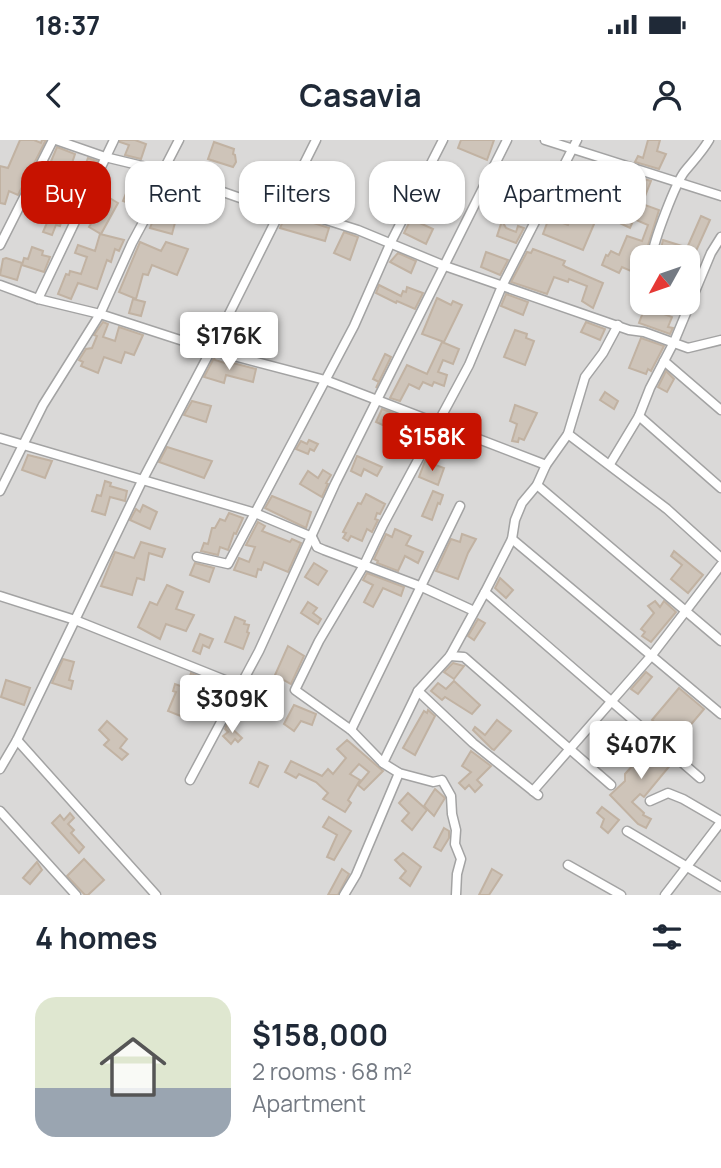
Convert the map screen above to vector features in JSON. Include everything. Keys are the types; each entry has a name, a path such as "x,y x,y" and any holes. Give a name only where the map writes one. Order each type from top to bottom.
{"street":[{"path":"0,245 54,140 125,162"},
{"path":"38,299 114,140"},
{"path":"168,161 179,140"},
{"path":"305,161 316,140"},
{"path":"197,556 228,564 354,326 391,242 443,140"},
{"path":"190,780 290,586 335,484 507,140"},
{"path":"545,140 721,196"},
{"path":"456,895 461,859 455,844 456,830 451,796 442,780 433,782 399,773 383,763 351,730 295,690 469,365 502,286 577,140"},
{"path":"655,245 659,229 684,172 709,140"},
{"path":"0,491 43,405 100,314 143,224"},
{"path":"0,769 17,740 142,481 273,224"},
{"path":"336,224 391,242 502,286 688,348 721,340"},
{"path":"700,276 721,237"},
{"path":"0,285 38,299 100,314 211,350 325,380 545,465"},
{"path":"610,464 639,416 684,315"},
{"path":"383,763 418,691 450,656 485,592 512,539 515,520 522,503 537,485 545,465 568,433 585,377 603,353 618,325"},
{"path":"664,361 721,410"},
{"path":"639,416 721,488"},
{"path":"568,433 667,509 721,558"},
{"path":"0,438 255,513 312,537 320,548 422,587 474,611"},
{"path":"537,485 721,640"},
{"path":"351,730 460,506"},
{"path":"512,539 721,714"},
{"path":"418,691 472,743 536,793 568,749 688,611 697,594 721,565"},
{"path":"485,592 700,778"},
{"path":"0,596 75,620 240,686"},
{"path":"450,656 464,657 611,785"},
{"path":"17,740 156,895"},
{"path":"344,895 356,875 399,773"},
{"path":"650,801 668,793 721,821 665,895"},
{"path":"0,811 76,895"},
{"path":"627,831 721,887"},
{"path":"568,865 621,895"}],"shaded area":[{"path":"0,140 721,140 721,895 0,895"}],"building":[{"path":"20,140 41,143 46,140 35,161 21,161 21,189 18,195 9,191 5,204 0,203 0,166 8,168"},
{"path":"120,140 135,140 146,144 141,159 125,155 129,145"},
{"path":"461,140 494,140 487,160 458,148"},
{"path":"648,140 660,140 657,151 666,154 659,169 646,165 646,161 636,161 638,156 643,158"},
{"path":"214,142 234,149 236,162 233,167 225,164 225,161 208,159"},
{"path":"57,147 75,154 73,161 51,161"},
{"path":"646,180 651,181 646,194"},
{"path":"111,199 118,203 111,216"},
{"path":"646,205 659,210 648,245 630,245 630,271 622,267 619,273 602,265 611,251 619,255 627,236 642,241 648,225 646,224"},
{"path":"701,216 710,220 699,245 688,245"},
{"path":"46,224 61,224 56,225 52,235 43,232"},
{"path":"91,224 106,224 101,234 89,227"},
{"path":"152,224 175,224 172,234 150,228"},
{"path":"282,224 317,224 329,228 325,241 280,228"},
{"path":"408,224 422,224 433,229 426,244 404,233"},
{"path":"501,224 516,232 518,226 524,228 516,243 497,236"},
{"path":"547,224 594,224 583,250 543,234"},
{"path":"344,232 358,237 350,260 334,253"},
{"path":"100,234 124,240 119,251 115,249 111,262 107,260 97,289 78,283 71,299 58,294 66,274 69,275 70,271 81,274 87,257 75,253 78,245 95,251"},
{"path":"663,240 679,245 662,245"},
{"path":"140,242 161,251 166,242 188,249 177,275 152,265 148,275 143,274 136,299 119,292"},
{"path":"32,247 43,251 42,255 50,257 44,272 22,265 24,258 28,259"},
{"path":"533,249 565,261 563,265 566,267 603,283 593,308 582,301 587,286 569,279 568,282 554,277 547,294 511,282 527,252 531,253"},
{"path":"486,252 508,260 500,275 481,267"},
{"path":"398,253 416,261 411,273 390,262"},
{"path":"3,259 22,263 17,280 0,275"},
{"path":"379,285 401,296 407,287 423,293 415,309 376,293"},
{"path":"506,294 528,302 523,315 501,306"},
{"path":"437,298 451,305 453,301 462,305 444,342 422,334"},
{"path":"133,299 145,302 141,316 129,313"},
{"path":"642,315 667,315 672,317 668,327 673,328 670,334 639,323"},
{"path":"103,322 108,324 103,337 115,341 119,327 143,335 134,355 125,352 121,363 104,357 98,373 81,366 83,362 79,360 86,349 92,348 97,336 94,335"},
{"path":"586,322 605,329 600,340 581,332"},
{"path":"231,324 251,329 246,346 225,340"},
{"path":"187,326 210,332 208,339 185,333"},
{"path":"515,330 527,334 526,338 534,341 525,365 504,357"},
{"path":"641,338 664,346 651,371 648,369 646,374 629,368"},
{"path":"442,342 459,349 453,364 443,360 438,372 447,375 444,386 434,382 432,386 423,382 419,389 409,384 400,401 390,398 407,365 427,374"},
{"path":"385,354 391,357 379,382 373,379"},
{"path":"214,358 228,364 229,362 256,369 253,382 226,375 224,383 204,377"},
{"path":"666,371 674,379 667,392 658,387"},
{"path":"605,392 618,401 614,409 600,400"},
{"path":"192,401 211,406 206,422 184,415"},
{"path":"515,405 537,413 524,440 519,438 518,442 512,441 517,424 510,421"},
{"path":"382,409 393,413 387,427 376,422"},
{"path":"309,440 318,444 314,451 310,449 308,454 296,449 301,441 307,444"},
{"path":"167,447 212,461 204,478 159,462"},
{"path":"28,455 52,461 45,478 22,470"},
{"path":"357,456 382,467 377,476 364,469 361,476 351,471"},
{"path":"425,461 444,468 438,485 419,477"},
{"path":"323,470 331,475 322,497 300,484 308,471 318,478"},
{"path":"105,481 111,483 110,486 127,491 125,501 110,497 105,515 92,511 97,495 101,496"},
{"path":"433,491 443,495 432,520 422,516"},
{"path":"366,494 385,504 380,514 377,513 375,519 378,520 372,532 367,529 362,541 351,536 348,541 343,538 346,533 343,532 358,503 361,504"},
{"path":"272,496 311,512 306,528 265,508"},
{"path":"143,505 157,512 150,529 130,520 136,509 140,512"},
{"path":"229,513 243,518 228,550 220,547 218,555 201,551 204,543 208,544 212,528 215,528 220,519 225,521"},
{"path":"258,522 265,526 262,531 290,542 292,539 301,543 288,572 264,562 256,577 234,570 239,558 249,562 255,547 246,545"},
{"path":"395,529 411,536 406,545 423,552 418,563 405,556 398,571 377,563 374,559 386,534 392,537"},
{"path":"462,534 476,539 458,579 436,571 451,539 460,542"},
{"path":"141,542 165,549 162,557 149,553 144,580 137,578 132,595 101,586 115,552 134,558"},
{"path":"674,551 703,575 688,593 671,579 682,565 671,556"},
{"path":"195,563 214,568 209,582 190,575"},
{"path":"314,563 327,571 318,585 305,577"},
{"path":"367,573 404,587 401,596 383,588 373,607 364,602 373,585 363,580"},
{"path":"500,578 513,590 506,598 495,588"},
{"path":"167,585 183,592 176,609 194,615 186,631 166,624 160,639 138,627 150,602 157,605"},
{"path":"655,601 660,607 664,601 676,612 651,642 642,636 645,632 641,629 654,613 648,606"},
{"path":"308,602 317,608 313,613 321,619 318,624 301,613"},
{"path":"235,617 249,625 243,649 225,642"},
{"path":"478,619 485,623 474,640 468,636"},
{"path":"200,634 213,639 209,648 203,645 200,654 193,651"},
{"path":"288,646 304,656 291,684 275,675"},
{"path":"63,659 74,662 69,680 73,681 71,689 52,683"},
{"path":"453,663 464,666 454,679 444,672"},
{"path":"646,672 652,677 638,694 631,689"},
{"path":"191,673 205,679 188,719 168,711 176,692 173,691 175,684 186,688"},
{"path":"6,680 30,688 24,705 1,697"},
{"path":"454,681 480,705 472,714 445,697 442,700 431,691 438,683 446,689"},
{"path":"679,688 704,709 677,741 652,720"},
{"path":"294,705 316,714 312,725 301,721 294,731 284,724"},
{"path":"428,710 435,716 415,755 403,748 424,711 427,713"},
{"path":"497,720 511,731 494,750 473,730 475,727 485,735"},
{"path":"107,721 127,739 120,748 128,754 122,760 104,745 109,740 99,730"},
{"path":"227,724 242,738 238,742 235,739 231,744 223,736 228,732 225,729"},
{"path":"347,740 383,771 364,790 358,785 369,772 359,764 350,774 360,780 348,800 351,803 345,812 323,799 328,793 316,782 299,774 296,778 285,772 291,761 322,776 328,769 333,774 346,758 337,749"},
{"path":"651,744 672,763 644,797 640,794 632,802 643,815 651,819 646,828 638,824 610,795 625,781 625,774 635,763 630,759 641,747 645,750"},
{"path":"471,751 491,766 477,780 482,785 475,792 469,785 465,789 459,783 471,772 462,766"},
{"path":"259,762 268,766 258,787 250,783"},
{"path":"435,789 445,798 434,816 424,806"},
{"path":"408,793 427,810 412,830 402,821 409,813 399,803"},
{"path":"602,807 619,820 608,833 601,827 604,819 597,813"},
{"path":"70,813 74,818 68,824 74,830 71,833 84,847 79,853 52,823 60,815 64,820"},
{"path":"329,817 351,831 334,860 327,857 337,835 323,827"},
{"path":"444,828 449,831 449,838 441,851 434,847"},
{"path":"403,853 421,867 410,886 400,878 406,871 395,860"},
{"path":"84,859 104,880 88,895 67,876"},
{"path":"37,862 42,870 30,884 23,878"},
{"path":"342,869 349,874 338,895 328,895"},
{"path":"492,869 502,875 489,895 479,895"}]}
